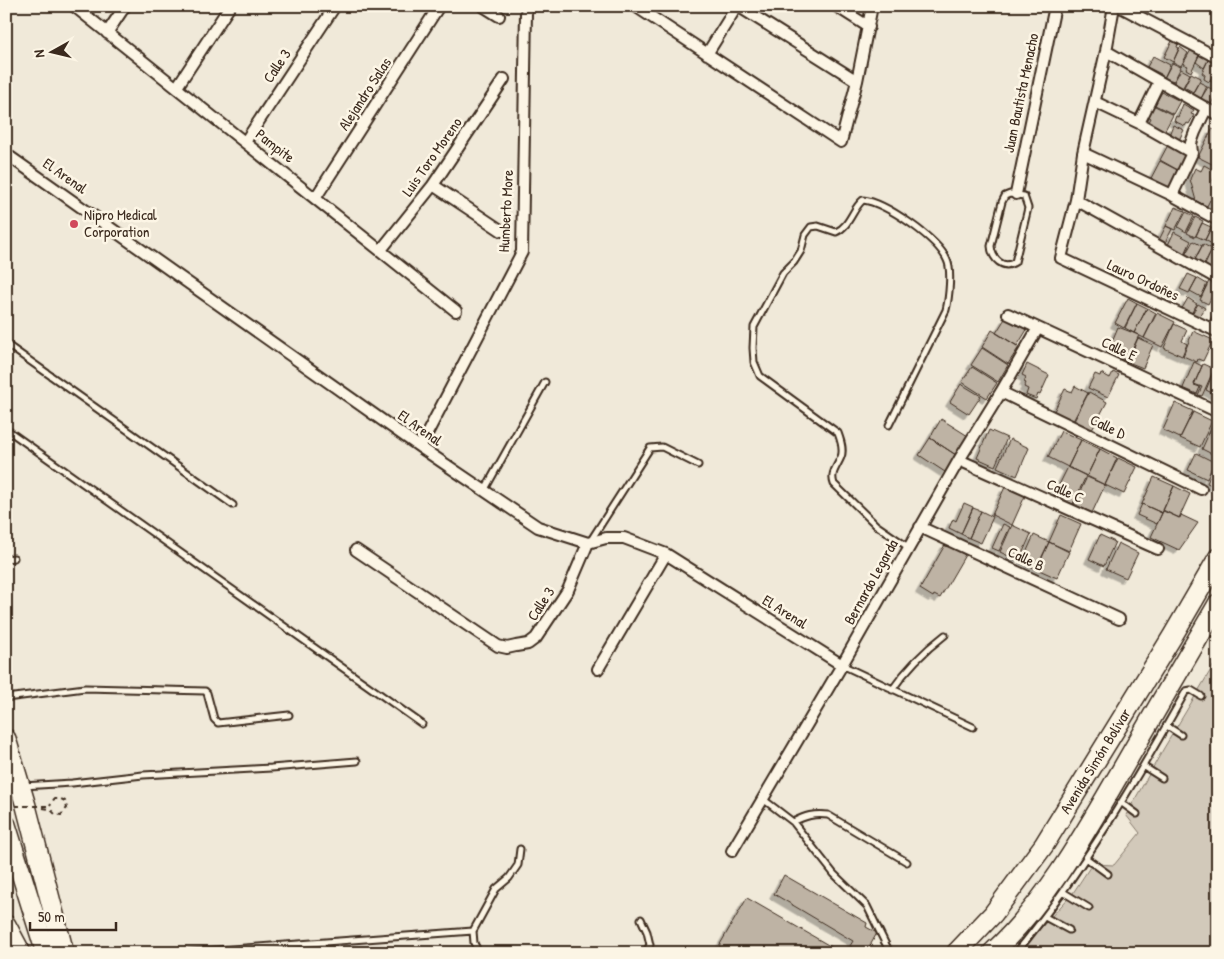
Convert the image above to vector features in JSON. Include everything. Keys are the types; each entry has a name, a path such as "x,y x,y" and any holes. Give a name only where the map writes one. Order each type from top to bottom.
{"highway":[{"name":"Avenida Simón Bolívar","path":"956,953 993,914 1044,845 1218,558"},
{"name":"Avenida Simón Bolívar","path":"992,953 1034,908 1090,824 1218,604"},
{"path":"6,739 29,851 64,953"},
{"path":"6,825 46,953"},
{"path":"6,925 21,953"}],"street":[{"name":"Pampite","path":"74,6 316,197 456,311"},
{"path":"107,33 125,6"},
{"path":"177,87 230,6"},
{"name":"Calle 3","path":"245,142 335,6"},
{"name":"Alejandro Salas","path":"316,197 440,6"},
{"path":"483,6 499,16"},
{"path":"635,6 841,142 857,82 872,6"},
{"path":"707,54 738,6 857,82"},
{"path":"836,6 869,27"},
{"name":"Juan Bautista Menacho","path":"1016,190 1054,6"},
{"path":"1114,6 1083,153 1076,200 1218,280"},
{"path":"1119,6 1218,58"},
{"name":"Humberto More","path":"420,447 522,252 526,12"},
{"path":"1106,51 1218,115"},
{"name":"Luis Toro Moreno","path":"381,250 433,185 504,79"},
{"path":"1139,123 1159,82"},
{"path":"1094,102 1139,123 1192,153"},
{"path":"1172,195 1192,153 1191,143 1206,109"},
{"path":"1083,153 1172,195 1218,220"},
{"name":"El Arenal","path":"6,154 420,447 538,527 588,543 606,538 624,538 666,554 842,665"},
{"path":"433,185 502,231"},
{"name":"Lauro Ordoñes","path":"1076,200 1061,258 1215,331"},
{"name":"Calle E","path":"1008,314 1218,412"},
{"path":"1215,331 1218,319"},
{"name":"Bernardo Legarda","path":"732,851 842,665 908,547 959,460 1002,392 1038,328"},
{"name":"Calle D","path":"1002,392 1201,489"},
{"name":"Calle C","path":"959,460 1158,549"},
{"name":"Calle B","path":"920,527 1119,619"},
{"name":"Calle 3","path":"356,550 498,646 507,648 528,644 536,638 568,590 588,543"},
{"path":"598,669 666,554"}],"lane":[{"path":"1016,190 1024,196 1028,208 1015,262 1005,266 991,253 991,246 1002,202 1005,196 1016,190"},
{"path":"888,425 946,310 949,297 950,270 947,259 918,228 872,200 864,200 857,205 844,229 836,232 818,226 811,227 805,235 801,251 794,262 783,273 754,327 754,362 760,376 838,433 842,451 833,472 832,479 834,484 876,525 908,547"},
{"path":"6,344 233,504"},
{"path":"484,491 544,382"},
{"path":"6,429 422,724"},
{"name":"Calle 3","path":"588,543 650,448 662,447 698,465"},
{"path":"6,559 14,558"},
{"path":"892,690 905,671 923,652 944,635"},
{"path":"842,665 973,727"},
{"path":"6,698 85,688 205,691 214,720 218,723 289,715"},
{"path":"1016,953 1063,892 1122,803 1186,691 1191,690 1201,696"},
{"path":"1167,726 1181,735"},
{"path":"13,780 72,783 143,775 357,761"},
{"path":"1143,766 1162,778"},
{"path":"763,798 793,822 834,874 867,906 890,953"},
{"path":"1122,803 1137,814"},
{"path":"793,822 808,815 828,816 907,862"},
{"path":"478,953 474,943 473,931 496,889 509,878 518,865 520,849"},
{"path":"1086,858 1108,874"},
{"path":"1063,892 1089,908"},
{"path":"1045,917 1069,930"},
{"path":"641,919 650,945 645,953"},
{"path":"177,953 473,931"}],"path":[{"path":"6,806 50,806 57,798 66,804 65,812 61,814 55,814 50,809"}],"shaded area":[{"path":"1218,658 1218,953 1018,953 1073,893 1092,864 1114,865 1140,833 1126,815"}],"building":[{"path":"1172,41 1178,44 1177,47 1179,48 1173,62 1164,57"},
{"path":"1180,47 1188,53 1181,66 1173,62"},
{"path":"1192,48 1200,53 1191,72 1186,69 1188,66 1183,64"},
{"path":"1200,53 1209,58 1204,68 1196,62"},
{"path":"1153,56 1170,65 1164,78 1160,76 1161,74 1147,67"},
{"path":"1210,56 1218,60 1218,65 1209,82 1204,79 1205,75 1202,73"},
{"path":"1172,63 1181,67 1174,81 1164,78"},
{"path":"1218,65 1218,85 1210,81"},
{"path":"1181,69 1190,74 1182,89 1172,86"},
{"path":"1191,73 1201,78 1193,92 1184,87"},
{"path":"1199,82 1207,86 1199,103 1190,98"},
{"path":"1208,87 1217,92 1211,104 1200,100"},
{"path":"1162,92 1180,101 1173,114 1155,105"},
{"path":"1218,93 1218,111 1209,108"},
{"path":"1183,104 1194,110 1191,114 1194,115 1189,124 1187,123 1185,126 1174,121 1176,116 1178,117"},
{"path":"1153,105 1173,115 1164,132 1148,124 1151,118 1148,116"},
{"path":"1173,125 1184,130 1179,140 1169,135"},
{"path":"1212,129 1218,131 1218,167 1198,157"},
{"path":"1169,143 1187,153 1178,170 1160,160"},
{"path":"1160,161 1179,171 1168,193 1149,182"},
{"path":"1204,165 1217,172 1213,180 1215,186 1218,187 1218,199 1216,203 1210,200 1207,206 1196,201 1190,179 1195,168 1201,171"},
{"path":"1175,207 1185,211 1175,230 1166,226"},
{"path":"1186,212 1194,216 1186,232 1178,227"},
{"path":"1195,217 1203,221 1195,237 1187,233"},
{"path":"1202,223 1211,227 1205,240 1196,236"},
{"path":"1166,226 1172,229 1163,247 1157,244"},
{"path":"1211,228 1218,231 1218,238 1214,245 1205,240"},
{"path":"1174,232 1191,241 1185,254 1168,245"},
{"path":"1193,241 1202,246 1194,260 1185,255"},
{"path":"1203,244 1212,249 1203,266 1194,262"},
{"path":"1212,250 1218,252 1218,261 1213,271 1204,267"},
{"path":"1188,274 1197,278 1189,293 1180,289"},
{"path":"1197,278 1207,284 1201,297 1190,291"},
{"path":"1209,281 1217,286 1208,304 1200,300"},
{"path":"1128,298 1137,303 1124,328 1115,323"},
{"path":"1188,298 1197,304 1189,317 1180,312"},
{"path":"1137,303 1147,308 1134,333 1125,328"},
{"path":"1198,304 1205,308 1197,321 1190,317"},
{"path":"1147,308 1156,313 1144,338 1134,333"},
{"path":"1157,313 1175,322 1162,347 1144,338"},
{"path":"1006,317 1028,328 1017,346 996,333"},
{"path":"1174,324 1187,330 1182,341 1187,344 1182,356 1164,348"},
{"path":"1118,327 1139,335 1127,361 1107,353"},
{"path":"992,330 1019,347 1008,364 982,347"},
{"path":"1193,331 1213,340 1203,361 1198,359 1197,362 1183,356"},
{"path":"1138,338 1153,345 1143,368 1128,362"},
{"path":"982,348 1008,365 998,382 971,365"},
{"path":"1194,362 1202,366 1194,385 1200,387 1197,394 1183,388"},
{"path":"1027,364 1049,375 1040,395 1038,394 1036,399 1026,395 1028,389 1024,387 1026,383 1024,382 1026,377 1022,375"},
{"path":"1203,364 1214,369 1202,396 1198,395 1202,387 1194,384"},
{"path":"972,367 997,383 987,398 962,382"},
{"path":"1113,372 1119,375 1108,397 1088,388 1095,374 1100,376 1101,373 1110,378"},
{"path":"1213,373 1218,375 1216,395 1206,390"},
{"path":"961,384 981,396 969,414 950,402"},
{"path":"1075,386 1088,393 1073,421 1054,411 1065,389 1072,392"},
{"path":"1089,392 1107,402 1092,430 1074,421"},
{"path":"1175,403 1193,411 1180,438 1163,430"},
{"path":"1193,412 1212,421 1200,447 1180,438"},
{"path":"941,419 968,436 956,455 930,438"},
{"path":"1214,422 1218,424 1218,457 1202,449"},
{"path":"989,430 1007,438 995,466 977,458"},
{"path":"1061,431 1081,440 1068,467 1048,457"},
{"path":"930,438 956,455 945,472 919,455"},
{"path":"1010,439 1029,448 1017,476 997,467"},
{"path":"1081,440 1100,449 1087,476 1068,467"},
{"path":"1100,449 1117,458 1105,485 1087,476"},
{"path":"1196,453 1214,462 1207,479 1188,470"},
{"path":"1118,458 1137,467 1124,494 1105,485"},
{"path":"1218,459 1218,488 1207,483"},
{"path":"1068,467 1086,476 1073,504 1054,495"},
{"path":"1087,477 1105,485 1092,513 1074,504"},
{"path":"1154,477 1174,486 1162,513 1142,504"},
{"path":"1174,486 1190,494 1179,518 1163,510"},
{"path":"1005,487 1025,496 1012,525 992,515"},
{"path":"964,503 973,507 961,534 949,528 953,519 956,521"},
{"path":"1142,504 1162,513 1157,524 1137,515"},
{"path":"973,508 981,511 969,538 961,534"},
{"path":"981,511 993,517 981,543 969,538"},
{"path":"1163,511 1180,518 1181,515 1198,523 1179,550 1151,537"},
{"path":"1061,515 1081,524 1069,551 1049,542"},
{"path":"1003,524 1010,527 999,551 992,548"},
{"path":"1012,525 1031,534 1019,561 1000,552"},
{"path":"1034,535 1049,542 1036,569 1022,562"},
{"path":"1100,535 1115,542 1104,566 1089,559"},
{"path":"1049,542 1069,552 1057,578 1037,569"},
{"path":"946,543 965,555 940,598 934,595 933,597 920,589"},
{"path":"1118,543 1138,553 1126,578 1106,569"},
{"path":"784,875 867,923 866,927 877,933 866,953 862,953 850,946 853,941 774,894"},
{"path":"747,898 842,953 730,953 719,946"}],"place":[{"name":"Nipro Medical Corporation","path":"74,224"}]}
